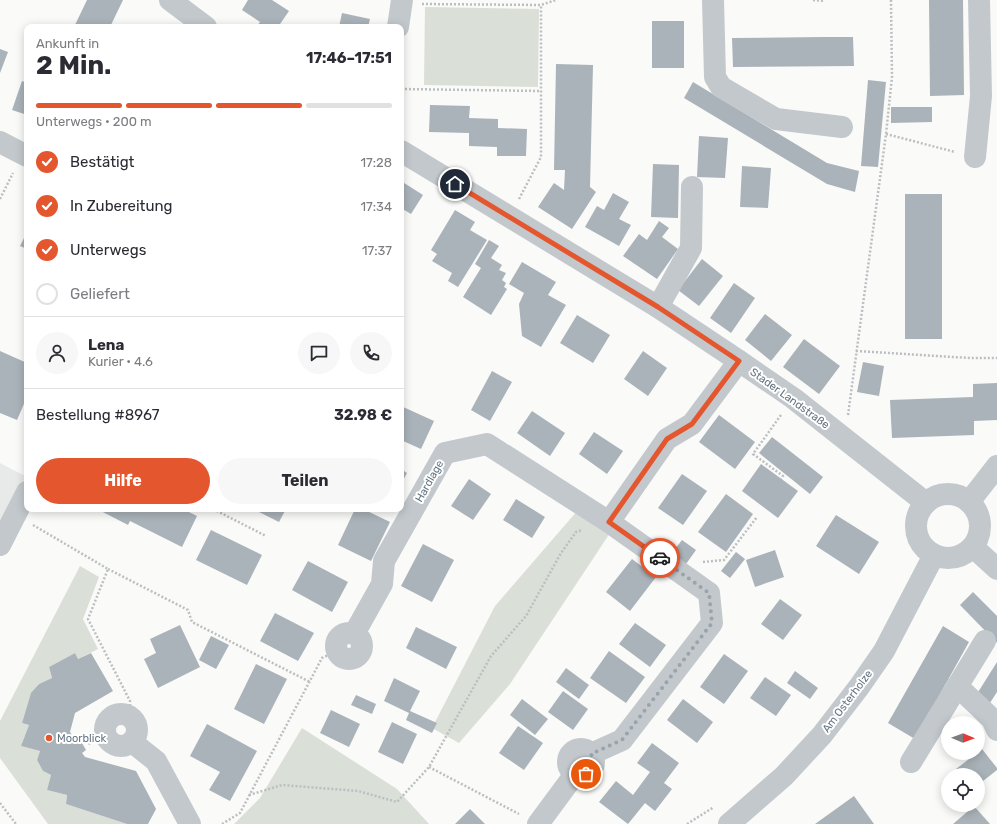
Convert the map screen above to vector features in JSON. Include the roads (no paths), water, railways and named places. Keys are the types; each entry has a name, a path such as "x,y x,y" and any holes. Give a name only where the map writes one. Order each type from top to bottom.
{"street":[{"path":"713,0 715,77 721,87 776,119 842,127"},
{"path":"975,157 981,96 979,0"},
{"path":"177,2 203,24"},
{"path":"398,24 402,2"},
{"path":"0,142 24,154"},
{"name":"Stader Landstraße","path":"404,153 658,307 739,361 793,398 926,503"},
{"path":"658,307 691,248 692,187"},
{"path":"609,522 667,439 692,424 739,361"},
{"name":"Hardlage","path":"337,651 341,656 347,658 354,658 359,654 362,644 359,638 354,634 382,584 384,561 445,452 487,444 609,522 709,593 712,623 622,740 591,754 594,763 591,770 582,774 576,774 529,819"},
{"path":"969,502 997,466"},
{"path":"947,494 959,496 969,502 977,512 980,524 979,536 973,547 966,553 957,557 948,558 934,555 926,550 917,532 916,522 926,503 936,497 947,494"},
{"path":"0,544 24,498"},
{"path":"973,547 997,569"},
{"name":"Am Osterholze","path":"729,824 784,776 822,735 859,688 887,644 934,555"},
{"path":"911,762 985,641"},
{"path":"957,686 992,719 997,730"},
{"path":"130,716 122,714 114,715 106,725 105,733 109,741 116,745 125,746 132,742 156,761 190,824"}],"place":[{"name":"Moorblick","path":"49,738"}]}
